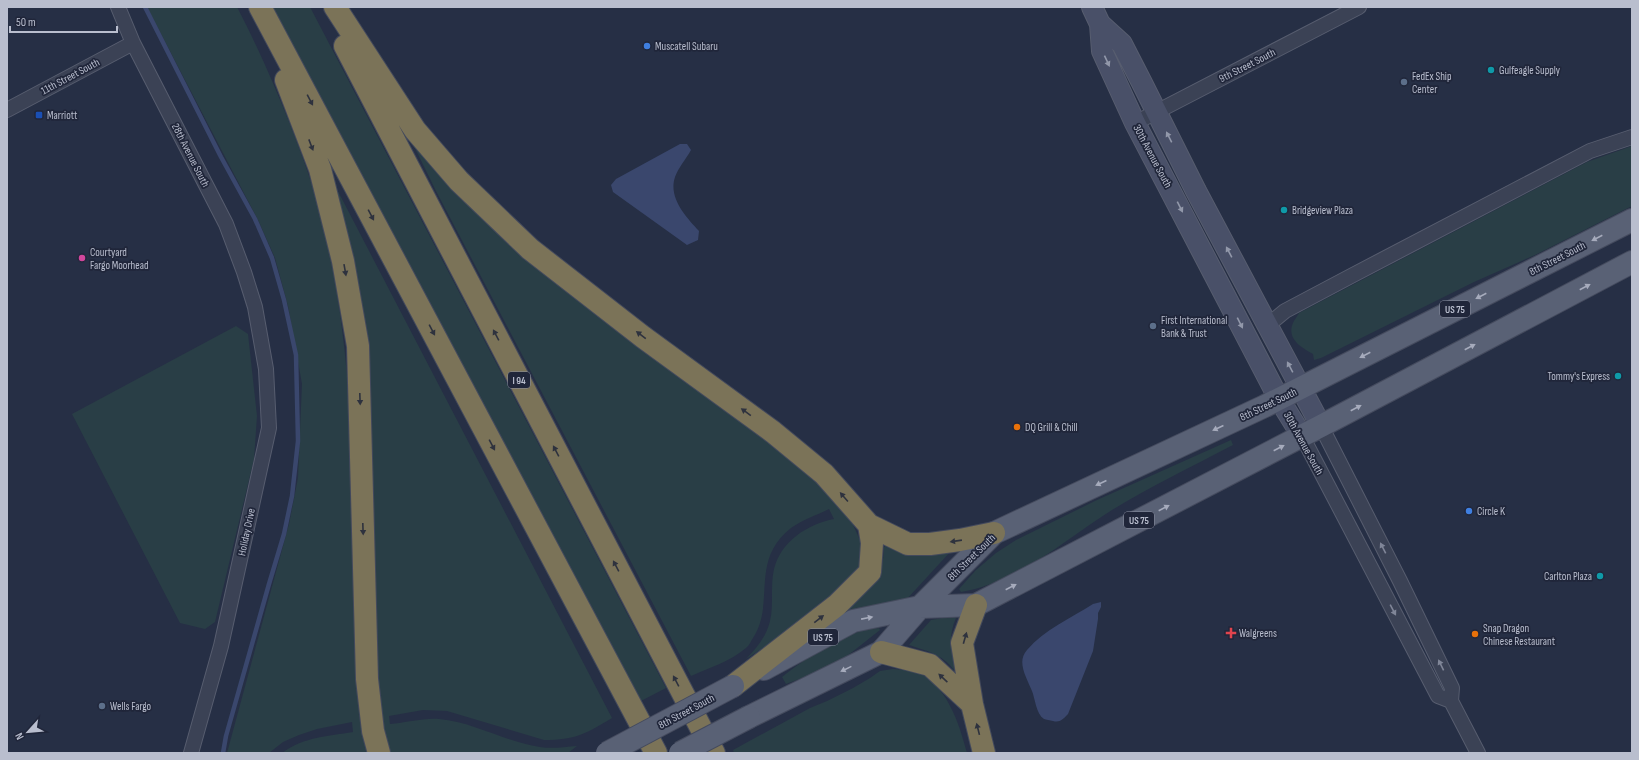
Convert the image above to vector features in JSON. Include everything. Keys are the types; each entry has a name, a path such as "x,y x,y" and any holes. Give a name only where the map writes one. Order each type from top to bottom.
{"highway":[{"path":"260,7 656,753"},
{"name":"I 94","path":"325,7 714,753"},
{"path":"335,7 415,130 459,181 530,250 643,337 773,432 824,474 869,526 908,544 930,544 994,533"},
{"path":"272,29 284,77 320,169 343,261 358,346 367,678 373,731 379,753"},
{"path":"733,686 837,606 870,572 872,543 869,526"},
{"path":"976,605 962,643 972,704 984,753"},
{"path":"881,652 930,665 972,704"}],"main road":[{"name":"8th Street South","path":"680,753 881,652 920,607 994,533 1279,399 1632,220"},
{"name":"8th Street South","path":"606,753 853,621 920,607 976,605 1302,436 1632,262"}],"street":[{"name":"28th Avenue South","path":"118,7 134,43 226,224 255,307"},
{"name":"9th Street South","path":"1136,123 1359,7"},
{"name":"30th Avenue South","path":"1096,15 1122,44 1196,191 1321,426 1400,581 1452,688 1451,701 1478,753"},
{"name":"30th Avenue South","path":"1096,15 1102,51 1136,123 1279,399 1302,436 1438,696 1451,701"},
{"name":"11th Street South","path":"7,110 134,43"},
{"path":"1268,325 1285,311 1346,278 1590,151 1632,137"},
{"name":"Holiday Drive","path":"191,753 221,646 269,428 266,369 255,307"},
{"path":"1383,590 1400,581"}],"shaded area":[{"path":"147,7 237,7 284,109 313,187 324,225 335,281 349,394 354,507 357,677 359,713 367,753 282,753 307,740 353,732 352,722 317,729 299,735 283,742 269,753 227,753 289,524 298,478 302,384 288,306 275,258 258,220"},
{"path":"273,7 310,7 666,688 637,703"},
{"path":"409,136 754,430 821,483 848,514 860,540 861,553 857,574 844,588 746,659 761,642 770,621 772,608 772,582 774,569 778,559 789,542 797,535 824,521 834,519 829,509 795,525 778,541 771,554 767,568 763,611 760,625 748,646 740,653 727,660 691,676 436,191"},
{"path":"1632,146 1632,206 1535,255 1474,282 1321,358 1314,360 1313,354 1300,346 1293,338 1291,329 1293,322 1299,313 1587,162"},
{"path":"329,174 612,718 580,735 555,740 544,740 447,711 423,710 389,716 390,724 433,719 452,721 514,741 540,747 558,748 577,746 568,753 389,753 378,699 372,581"},
{"path":"236,326 248,334 257,416 254,459 215,622 205,629 180,623 72,414"},
{"path":"1231,440 1233,445 1127,501 1022,570 982,587 961,592 959,589 976,570 996,553 1016,540 1097,500"},
{"path":"886,545 951,551 906,600 868,606 839,615 871,587 880,570 883,560 884,547"},
{"path":"953,616 956,618 951,637 954,670 939,657 928,651 909,645 931,620"},
{"path":"879,628 880,630 842,660 813,674 786,684 782,677 815,653 840,639 866,630"},
{"path":"893,669 915,671 936,685 950,706 960,729 967,753 734,753 733,750 810,708 853,688 880,671"}],"water":[{"path":"680,144 687,144 691,150 676,174 673,185 674,192 680,207 699,231 698,240 687,245 613,192 611,185 616,179"},
{"path":"1101,602 1093,651 1068,714 1058,721 1044,719 1037,710 1032,691 1025,675 1022,665 1024,655 1041,636 1093,604"}],"waterway":[{"path":"145,7 221,157 255,219 272,258 284,300 296,355 298,441 292,496 284,534 226,736 223,753"}],"place":[{"name":"Muscatell Subaru","path":"647,46"},
{"name":"Gulfeagle Supply","path":"1491,70"},
{"name":"FedEx Ship Center","path":"1404,82"},
{"name":"Marriott","path":"39,115"},
{"name":"Bridgeview Plaza","path":"1284,210"},
{"name":"Courtyard Fargo Moorhead","path":"82,258"},
{"name":"First International Bank & Trust","path":"1153,326"},
{"name":"Tommy's Express","path":"1618,376"},
{"name":"DQ Grill & Chill","path":"1017,427"},
{"name":"Circle K","path":"1469,511"},
{"name":"Carlton Plaza","path":"1600,576"},
{"name":"Walgreens","path":"1231,633"},
{"name":"Snap Dragon Chinese Restaurant","path":"1475,634"},
{"name":"Wells Fargo","path":"102,706"}]}
